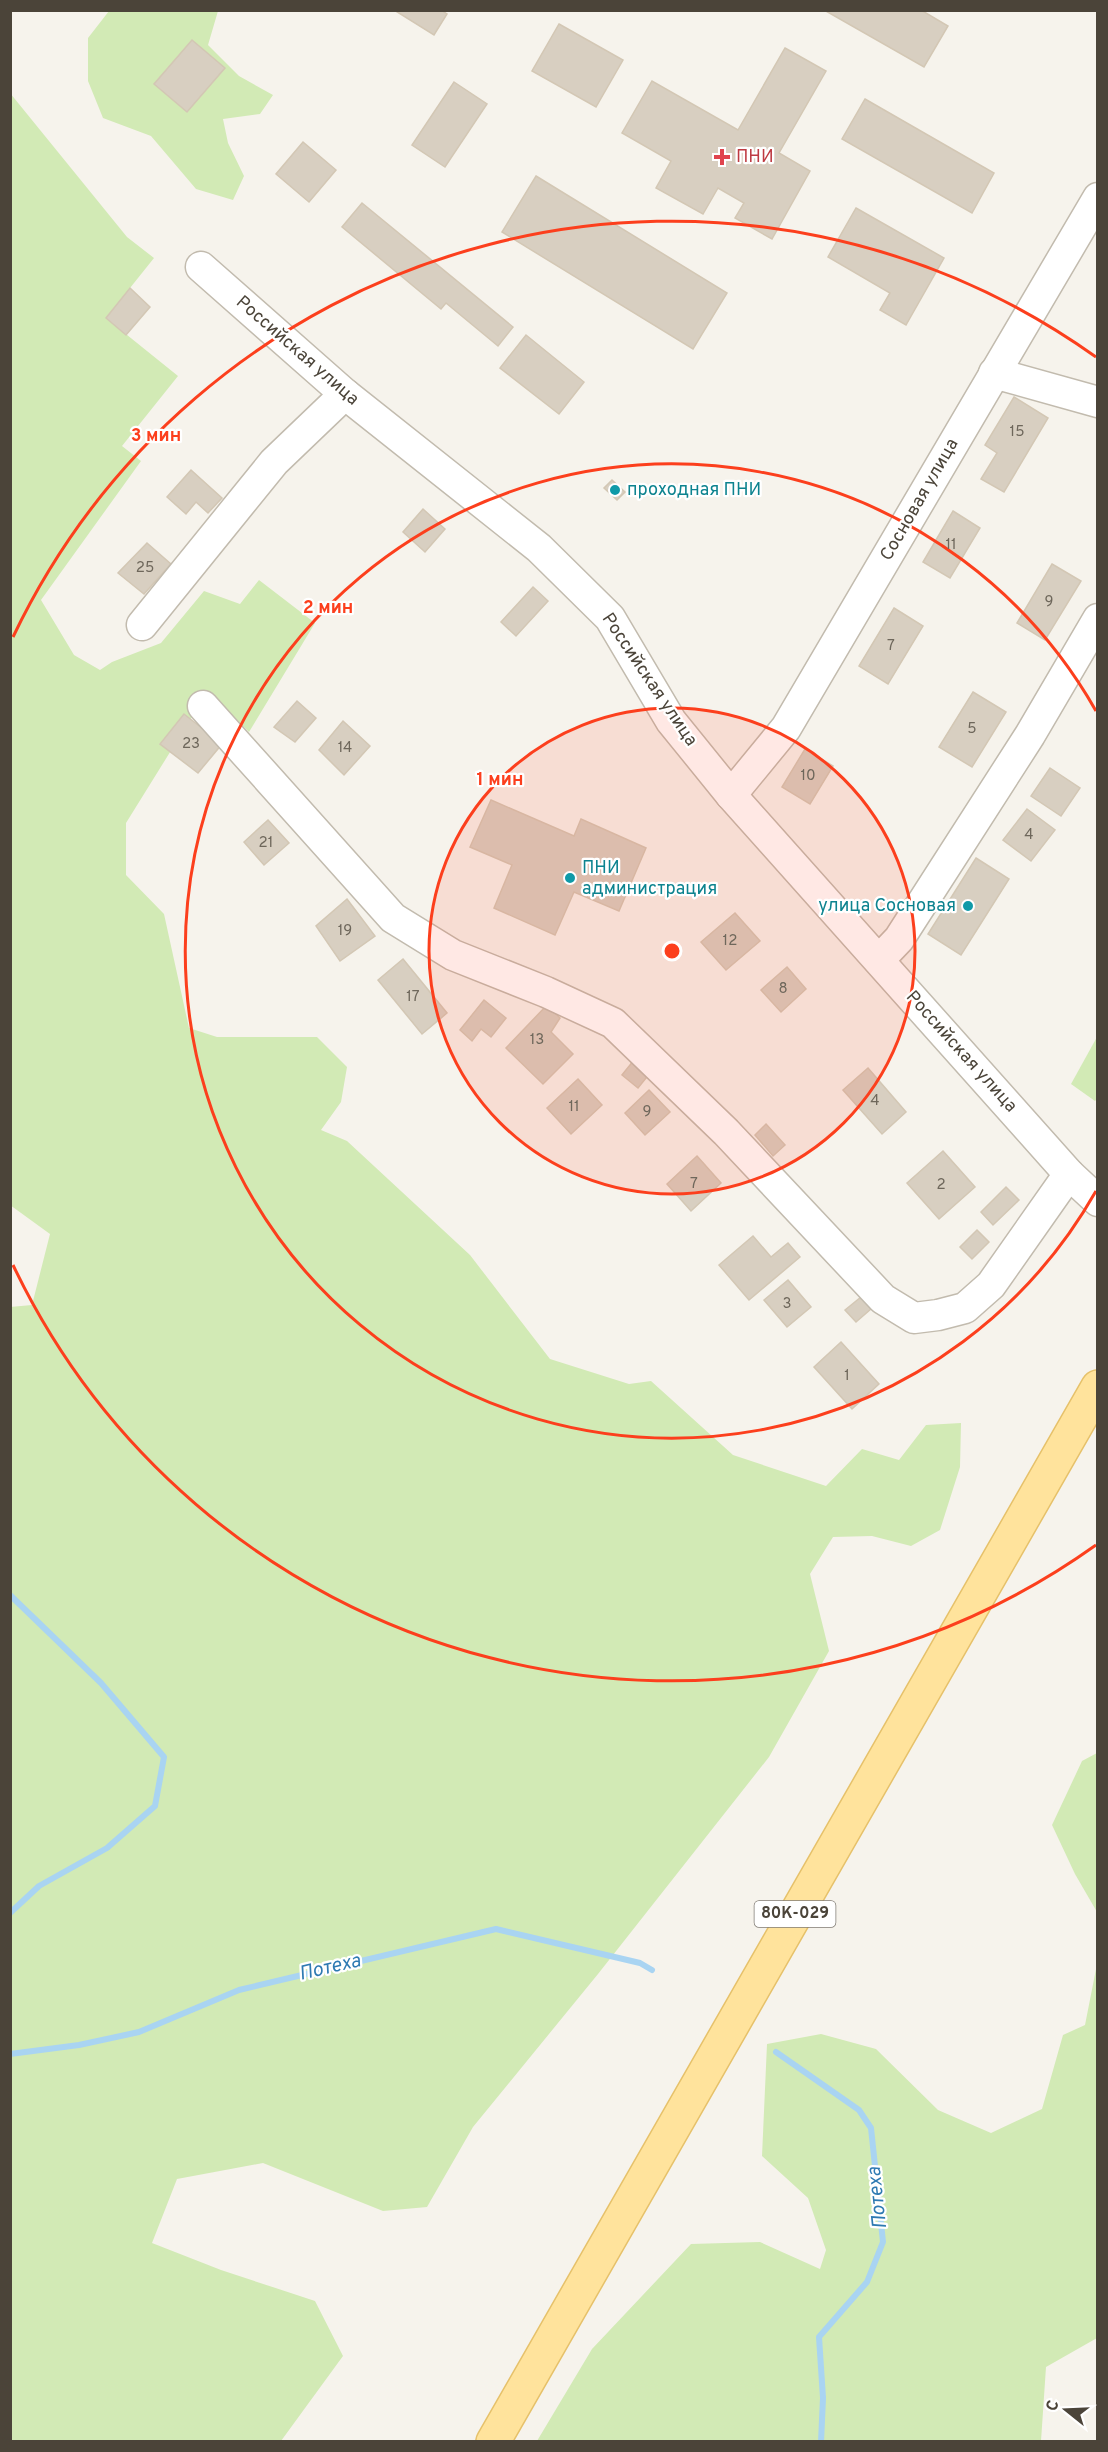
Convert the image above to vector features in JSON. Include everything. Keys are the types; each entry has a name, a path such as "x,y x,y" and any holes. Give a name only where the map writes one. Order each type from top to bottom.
{"main road":[{"name":"80К-029","path":"493,2442 1098,1387"}],"street":[{"name":"Сосновая улица","path":"731,795 786,728 1098,198"},
{"name":"Российская улица","path":"201,267 345,394 539,548 610,618 671,721 731,795 1069,1174 1098,1201"},
{"path":"994,373 1098,402"},
{"path":"142,625 274,462 345,394"},
{"path":"879,960 906,930 1029,735 1098,619"},
{"path":"203,706 393,918 453,955 546,992 613,1023 726,1132 883,1299 914,1318 965,1308 991,1285 1069,1174"}],"green space":[{"path":"109,11 218,11 208,45 239,76 273,95 260,114 223,119 228,143 244,176 233,200 196,189 151,136 103,118 88,81 88,38"},
{"path":"10,93 127,237 154,258 106,318 178,376 122,446 141,461 41,600 74,655 100,670 112,662 161,643 204,591 240,604 259,580 315,623 249,732 208,691 126,823 126,875 164,914 189,1028 217,1037 317,1037 347,1067 341,1102 321,1130 347,1141 470,1255 550,1359 629,1384 651,1381 733,1455 826,1486 862,1449 899,1460 926,1425 961,1423 960,1467 940,1530 911,1546 872,1536 833,1537 810,1574 829,1651 769,1757 598,1974 473,2127 427,2207 383,2211 263,2163 177,2179 152,2243 221,2270 315,2301 343,2356 281,2441 11,2441 10,1307 32,1305 50,1234 10,1205"},
{"path":"1097,1037 1098,1098 1095,1101 1071,1084"},
{"path":"1097,1753 1097,1912 1075,1874 1052,1825 1082,1761"},
{"path":"1097,1964 1097,2338 1046,2367 1041,2441 537,2441 592,2349 691,2244 760,2242 820,2269 826,2250 808,2198 762,2156 767,2044 821,2034 876,2049 938,2110 991,2133 1042,2109 1063,2035 1085,2025"}],"building":[{"path":"394,10 441,10 447,14 434,35"},
{"path":"824,10 921,10 948,26 924,67"},
{"path":"559,24 623,60 596,107 532,71"},
{"path":"192,40 225,68 187,112 154,84"},
{"path":"785,48 826,71 779,153 810,171 772,239 735,218 744,203 718,188 703,214 656,188 671,161 622,133 652,81 738,130"},
{"path":"454,82 487,104 445,167 412,145"},
{"path":"865,99 994,173 972,213 842,139"},
{"path":"303,142 336,170 309,202 276,174"},
{"path":"536,176 727,293 693,349 502,232"},
{"path":"362,203 513,327 498,346 446,303 441,309 342,227"},
{"path":"856,208 944,258 906,325 880,310 890,293 828,257"},
{"path":"130,288 150,307 126,335 106,318"},
{"path":"526,335 584,382 559,414 500,368"},
{"path":"1014,397 1048,418 1004,492 981,479 997,453 985,445"},
{"path":"191,470 222,498 208,513 196,502 186,514 167,497"},
{"name":"проходная ПНИ","path":"612,480 625,492 617,500 604,488"},
{"path":"423,509 445,529 425,552 403,532"},
{"path":"953,511 980,528 950,578 923,562"},
{"path":"147,543 171,564 144,594 118,573"},
{"path":"1052,564 1081,581 1045,640 1017,623"},
{"path":"533,587 548,601 516,636 501,622"},
{"path":"894,608 923,626 888,684 859,666"},
{"path":"973,692 1006,712 972,767 939,747"},
{"path":"297,701 316,718 295,742 274,727"},
{"path":"184,714 222,744 198,773 160,744"},
{"path":"343,721 370,746 344,775 319,750"},
{"path":"805,749 833,766 810,804 782,787"},
{"path":"1050,768 1080,788 1061,816 1031,796"},
{"name":"ПНИ администрация","path":"491,800 574,836 581,819 646,848 619,911 574,892 555,935 494,908 512,865 470,847"},
{"path":"1027,809 1055,830 1031,861 1003,840"},
{"path":"268,820 289,843 264,865 244,842"},
{"name":"улица Сосновая","path":"976,858 1009,879 961,955 928,934"},
{"path":"347,899 375,936 340,961 316,926"},
{"path":"735,913 760,941 726,970 701,942"},
{"path":"403,959 447,1013 422,1034 378,980"},
{"path":"787,967 806,989 781,1012 761,990"},
{"path":"484,1000 506,1018 491,1037 481,1029 472,1041 460,1030"},
{"path":"547,1005 560,1018 551,1032 573,1054 543,1084 506,1048"},
{"path":"634,1060 650,1073 638,1088 622,1075"},
{"path":"868,1068 906,1112 882,1134 843,1090"},
{"path":"578,1079 602,1105 571,1134 547,1108"},
{"path":"649,1090 670,1112 645,1135 625,1113"},
{"path":"766,1124 785,1145 773,1156 755,1135"},
{"path":"943,1151 975,1187 939,1219 907,1183"},
{"path":"697,1156 721,1183 691,1211 667,1184"},
{"path":"1006,1187 1019,1200 993,1225 981,1212"},
{"path":"977,1230 989,1242 972,1259 960,1247"},
{"path":"753,1236 771,1257 788,1243 800,1257 749,1300 719,1265"},
{"path":"788,1280 811,1307 787,1327 764,1300"},
{"path":"861,1297 871,1309 856,1322 845,1310"},
{"path":"841,1342 879,1384 852,1409 814,1367"}],"waterway":[{"name":"Потеха","path":"10,1595 101,1683 164,1757 155,1806 107,1848 39,1886 10,1913"},
{"name":"Потеха","path":"10,2054 79,2045 139,2032 239,1990 496,1929 640,1963 652,1970"},
{"name":"Потеха","path":"776,2052 859,2110 871,2128 883,2242 867,2282 819,2337 823,2398 821,2442"}],"place":[{"name":"ПНИ","path":"722,157"},
{"name":"проходная ПНИ","path":"615,490"},
{"name":"ПНИ администрация","path":"570,878"},
{"name":"улица Сосновая","path":"968,906"}]}
